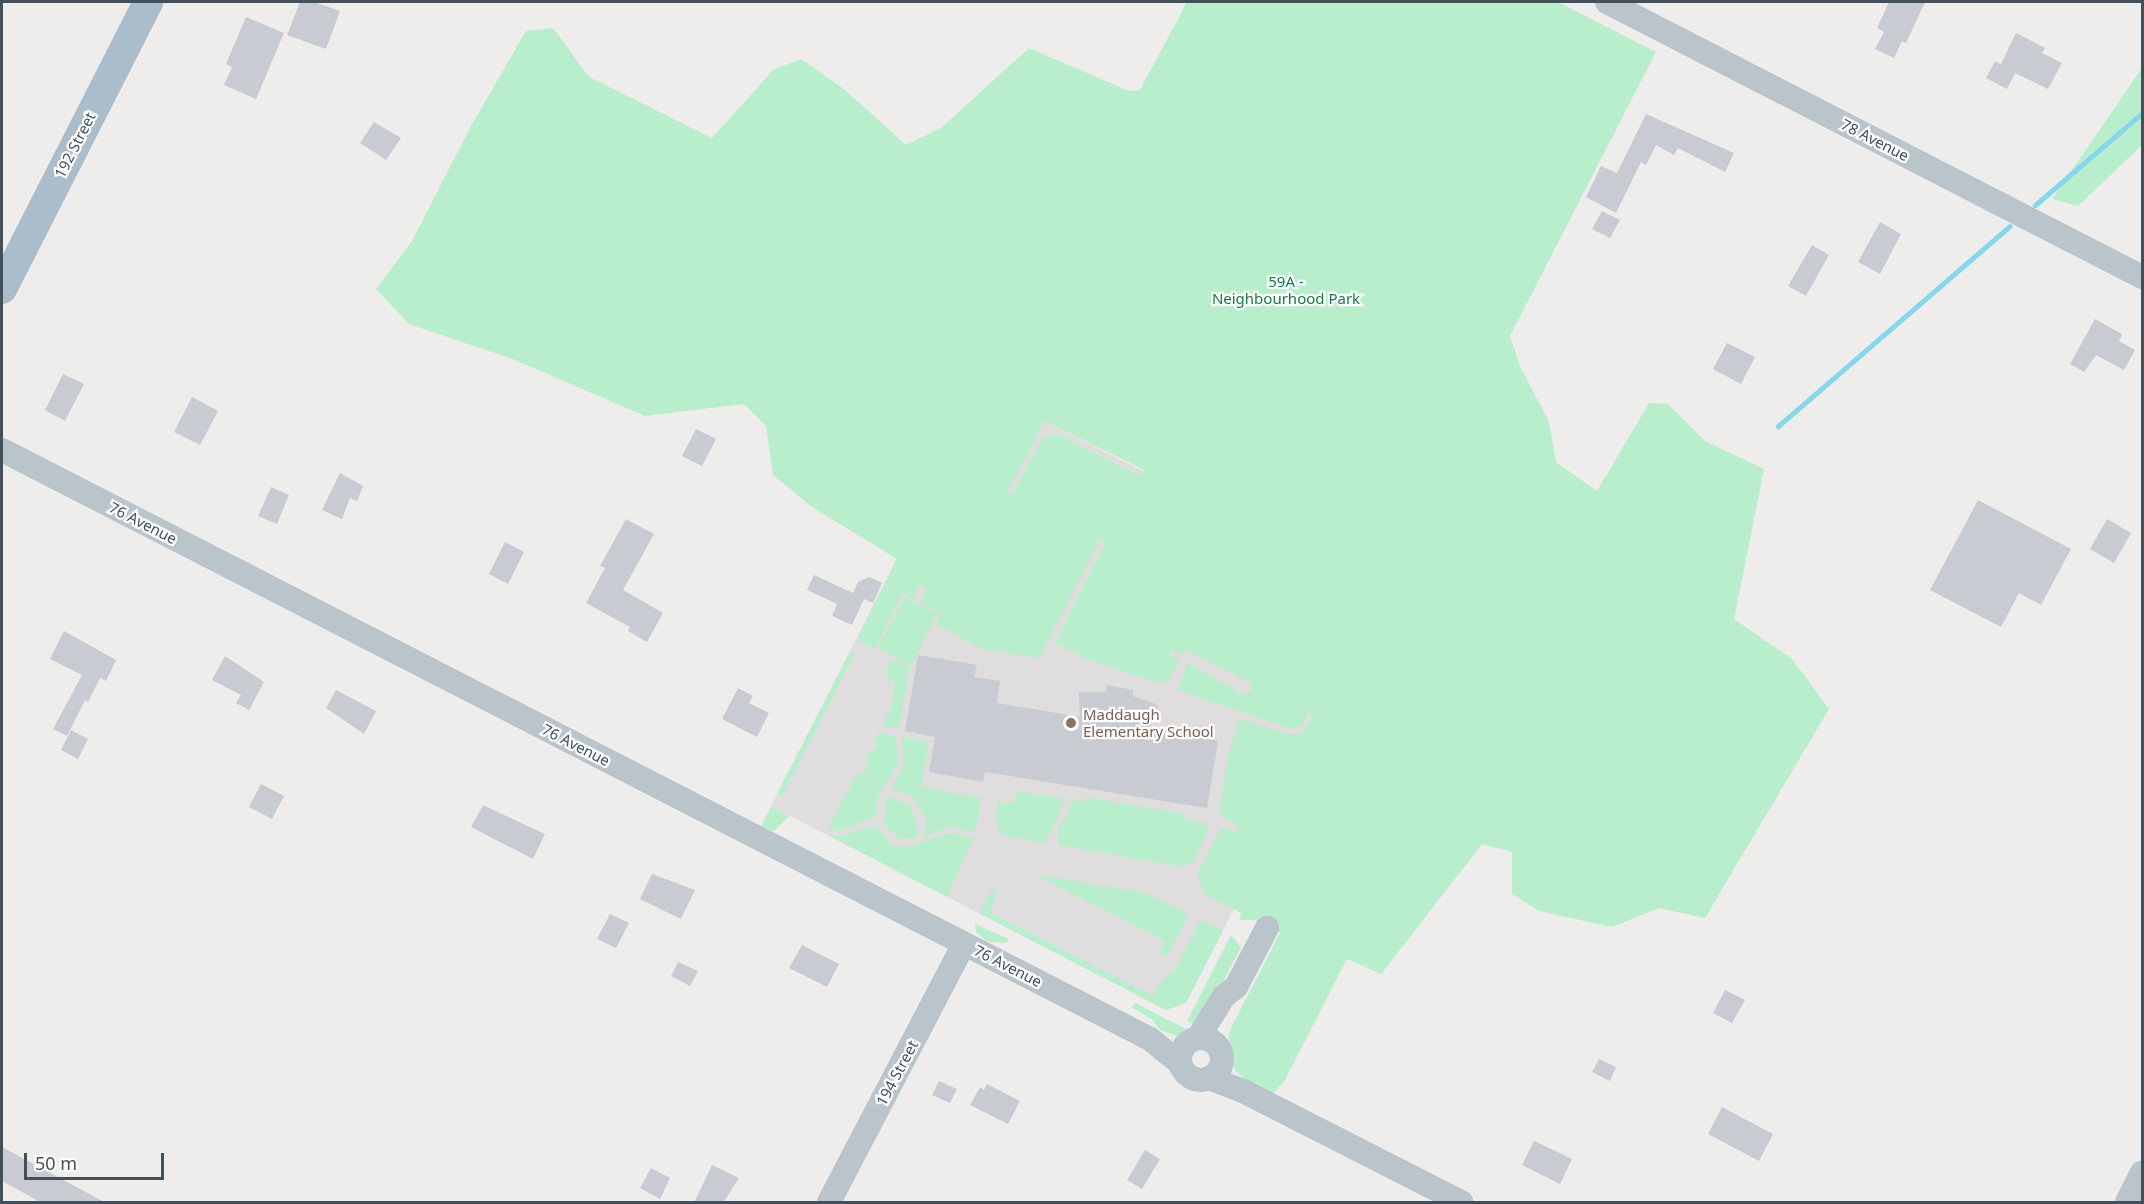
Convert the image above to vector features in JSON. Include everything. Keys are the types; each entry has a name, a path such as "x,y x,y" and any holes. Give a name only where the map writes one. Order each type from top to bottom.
{"main road":[{"name":"192 Street","path":"2,289 148,2"}],"street":[{"name":"78 Avenue","path":"1607,2 2142,277"},
{"name":"76 Avenue","path":"2,450 1150,1039 1202,1057 1243,1091 1461,1203"},
{"path":"1202,1057 1224,996 1236,987 1267,928"},
{"name":"194 Street","path":"830,1203 964,944"},
{"path":"2127,1203 2142,1173"}],"shaded area":[{"name":"Maddaugh Elementary School","path":"1045,421 1391,598 1186,1003 1166,1010 771,806 946,462"}],"green space":[{"name":"59A - Neighbourhood Park","path":"1187,2 1558,2 1656,52 1510,336 1520,366 1549,422 1556,462 1597,491 1649,403 1668,404 1705,441 1764,469 1734,619 1792,659 1829,709 1705,918 1659,908 1612,927 1539,911 1512,894 1512,852 1482,844 1381,974 1347,959 1285,1080 1273,1094 1248,1082 1236,1071 1226,1053 1230,1030 1280,933 1255,920 1239,920 1241,913 1205,894 1197,874 1221,828 1237,832 1239,827 1219,815 1228,754 1240,719 1292,735 1301,733 1314,715 1308,713 1302,725 1292,729 1178,690 1187,663 1239,692 1247,694 1252,690 1251,683 1186,650 1183,655 1172,650 1169,655 1180,660 1169,680 1161,684 1089,660 1055,643 1105,543 1100,540 1039,658 982,649 936,624 941,613 920,602 927,589 920,585 913,598 903,593 875,649 857,640 897,559 812,507 773,475 766,426 744,404 645,416 515,360 409,324 376,289 412,241 472,124 526,31 553,28 589,77 712,138 773,70 801,59 844,89 906,145 941,128 1029,48 1129,91 1140,90","holes":["1045,421 1144,470 1140,476 1057,433 1042,439 1012,495 1007,492"]},
{"path":"2142,68 2142,145 2078,206 2052,199"},
{"path":"905,597 938,613 911,665 878,648"},
{"path":"850,652 855,654 782,797 777,794"},
{"path":"892,658 910,667 899,729 882,726 891,708 895,682 888,681 887,668"},
{"path":"878,733 895,736 899,762 877,798 876,817 840,830 828,829 858,772 864,775 868,762 865,757 870,749 875,751 878,745 873,742"},
{"path":"902,737 929,742 921,787 981,798 975,832 950,827 925,836 926,818 912,796 891,788 904,766"},
{"path":"1017,791 1065,799 1046,843 1008,837 999,832 995,817 999,801 1014,804"},
{"path":"887,796 911,806 919,831 916,839 899,838 884,824"},
{"path":"1085,797 1185,814 1184,819 1206,823 1209,830 1193,862 1183,867 1058,845 1058,828 1067,816 1072,800 1084,802"},
{"path":"771,806 789,816 774,831 761,827"},
{"path":"875,825 892,844 904,848 948,833 974,837 947,897 826,834 841,836"},
{"path":"1034,874 1146,893 1184,911 1187,920 1166,958 1160,953 1165,941"},
{"path":"998,890 990,912 1153,996 1162,980 1175,970 1198,925 1206,922 1223,931 1186,1003 1166,1010 979,913 991,891"},
{"path":"975,924 1009,939 1006,943 986,941 976,932"},
{"path":"1231,935 1241,947 1201,1025 1193,1024 1187,1021"},
{"path":"1135,1003 1188,1030 1189,1035 1177,1036 1160,1030 1152,1019 1132,1008"}],"building":[{"path":"300,2 314,2 340,11 326,49 287,35"},
{"path":"1889,2 1925,2 1906,43 1902,41 1894,58 1875,49 1884,32 1877,28"},
{"path":"246,17 284,33 256,99 224,85 232,67 226,64"},
{"path":"2016,33 2045,48 2042,53 2062,63 2048,89 2015,73 2007,89 1986,78 1995,61 2001,64"},
{"path":"1646,114 1734,153 1725,172 1678,148 1674,155 1656,145 1646,165 1641,162 1616,213 1586,197 1601,166 1617,173"},
{"path":"374,122 401,138 386,160 360,143"},
{"path":"1602,211 1620,220 1610,238 1592,229"},
{"path":"1880,222 1901,234 1880,274 1858,262"},
{"path":"1812,245 1829,255 1806,296 1788,286"},
{"path":"2095,319 2122,334 2119,341 2135,350 2124,370 2096,355 2084,372 2070,364"},
{"path":"1727,343 1755,357 1741,384 1713,369"},
{"path":"63,374 84,384 65,421 45,410"},
{"path":"192,397 218,411 200,445 174,432"},
{"path":"696,429 716,439 702,466 682,456"},
{"path":"340,473 363,486 357,501 350,498 342,519 322,510"},
{"path":"271,487 289,495 277,524 258,516"},
{"path":"1978,500 2071,549 2041,605 2019,593 2001,627 1930,590"},
{"path":"626,519 654,534 623,590 663,613 647,642 628,631 630,627 586,603 605,568 600,566"},
{"path":"2107,519 2131,533 2114,563 2090,549"},
{"path":"505,542 524,552 508,584 489,574"},
{"path":"814,575 853,593 858,582 869,577 882,583 873,603 864,599 852,625 832,616 837,604 807,590"},
{"path":"64,631 116,660 106,681 100,678 88,702 85,700 67,736 53,729 82,675 50,659"},
{"path":"918,655 977,665 974,677 1000,681 997,703 1080,717 1079,692 1106,692 1107,685 1133,690 1133,696 1158,705 1150,728 1218,741 1207,808 985,772 983,782 929,772 935,737 905,731"},
{"path":"225,656 264,682 249,710 236,703 241,695 212,680"},
{"path":"738,688 753,696 749,703 769,713 757,737 722,719"},
{"path":"336,690 376,711 364,734 326,708"},
{"path":"71,730 88,739 78,759 61,750"},
{"path":"261,784 284,796 272,819 249,807"},
{"path":"483,805 545,834 533,859 471,827"},
{"path":"652,874 695,890 681,919 640,899"},
{"path":"610,914 629,923 616,948 597,939"},
{"path":"802,945 839,964 827,987 789,968"},
{"path":"678,962 698,971 690,986 671,976"},
{"path":"1725,990 1745,1000 1732,1023 1713,1013"},
{"path":"1599,1059 1616,1067 1610,1081 1592,1072"},
{"path":"939,1081 957,1089 950,1103 932,1095"},
{"path":"987,1084 1020,1101 1008,1124 970,1105 980,1087 984,1090"},
{"path":"1722,1107 1773,1134 1759,1161 1708,1134"},
{"path":"1534,1141 1572,1159 1560,1184 1522,1165"},
{"path":"2,1147 106,1203 42,1203 2,1181"},
{"path":"1145,1150 1160,1159 1142,1189 1127,1180"},
{"path":"712,1165 739,1178 723,1203 694,1203"},
{"path":"651,1168 670,1178 660,1199 640,1188"}],"waterway":[{"path":"2035,205 2142,113"},
{"path":"1778,426 2010,226"}],"place":[{"name":"Maddaugh Elementary School","path":"1071,723"}]}
